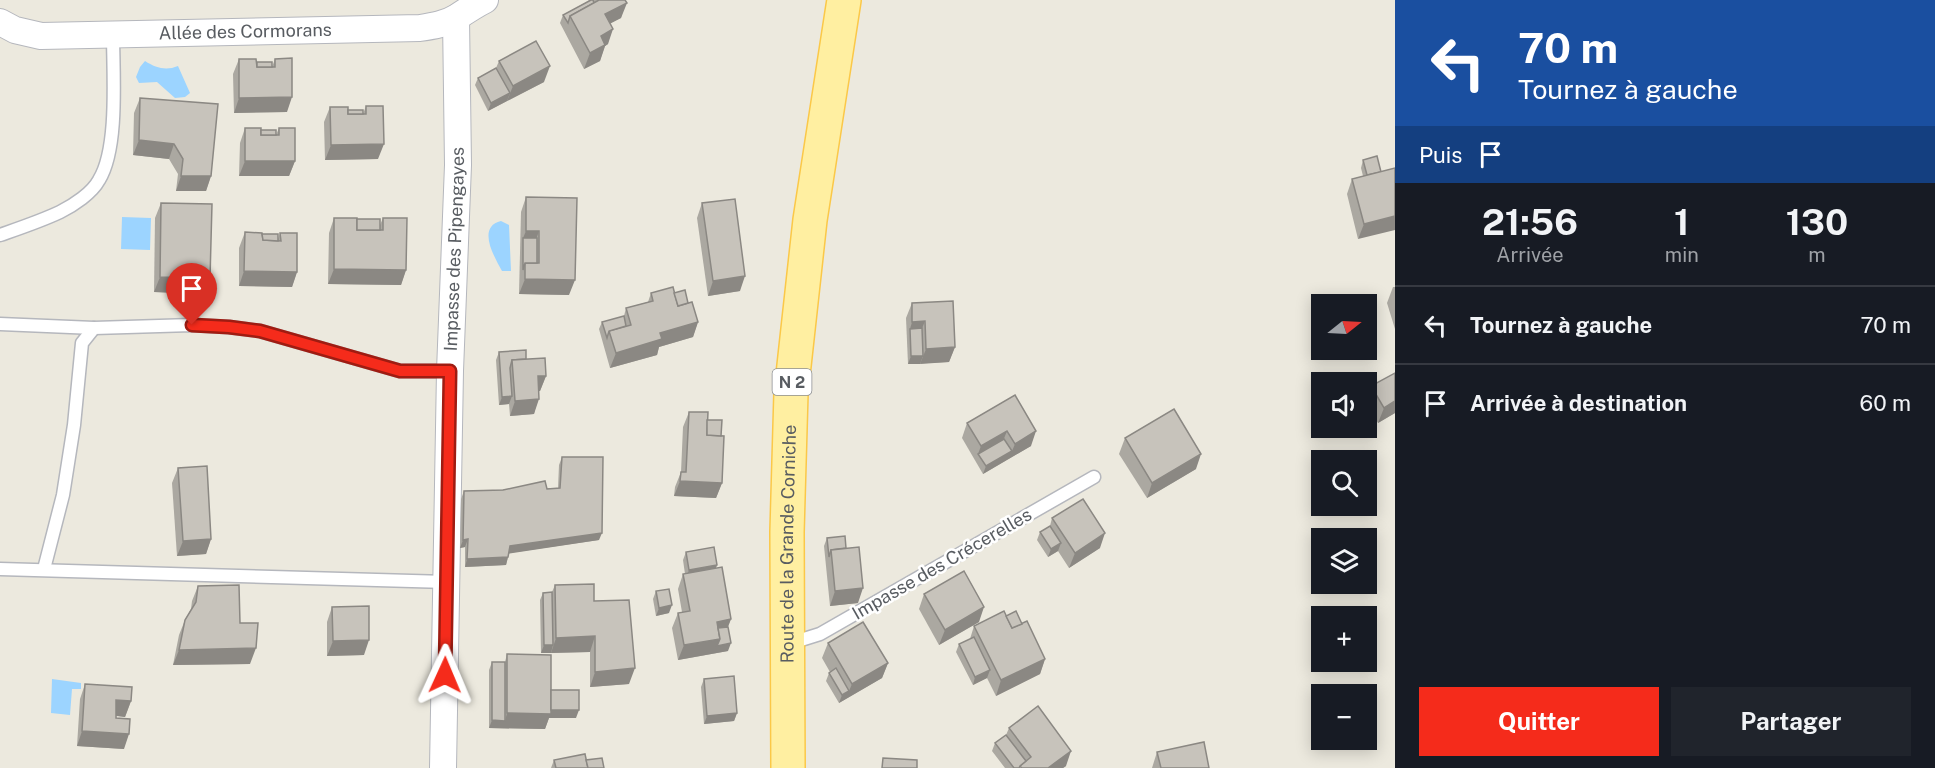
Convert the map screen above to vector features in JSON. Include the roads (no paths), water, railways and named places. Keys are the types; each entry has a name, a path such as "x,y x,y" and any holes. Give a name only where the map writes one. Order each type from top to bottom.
{"main road":[{"name":"Route de la Grande Corniche","path":"788,768 787,532 791,393 810,220 844,0"}],"street":[{"name":"Allée des Cormorans","path":"0,22 15,30 41,36 420,28 437,26 456,18 485,0"},
{"name":"Impasse des Pipengayes","path":"443,768 450,371 458,165 456,18"}],"lane":[{"path":"0,235 61,212 98,182 107,165 114,112 113,34"},
{"path":"0,324 94,328 192,325 229,327 260,331 400,371 450,371"},
{"path":"44,569 63,495 74,425 82,343 94,328"},
{"name":"Impasse des Crécerelles","path":"787,644 820,634 1094,477"},
{"path":"0,569 447,582"}],"water":[{"path":"145,61 161,68 178,66 190,93 185,97 175,98 157,82 139,83 136,77"},
{"path":"122,217 151,218 150,250 121,249"},
{"path":"501,221 509,225 511,271 502,271 495,259 488,236 494,224"},
{"path":"52,679 81,683 81,689 72,689 70,715 51,713"}]}
